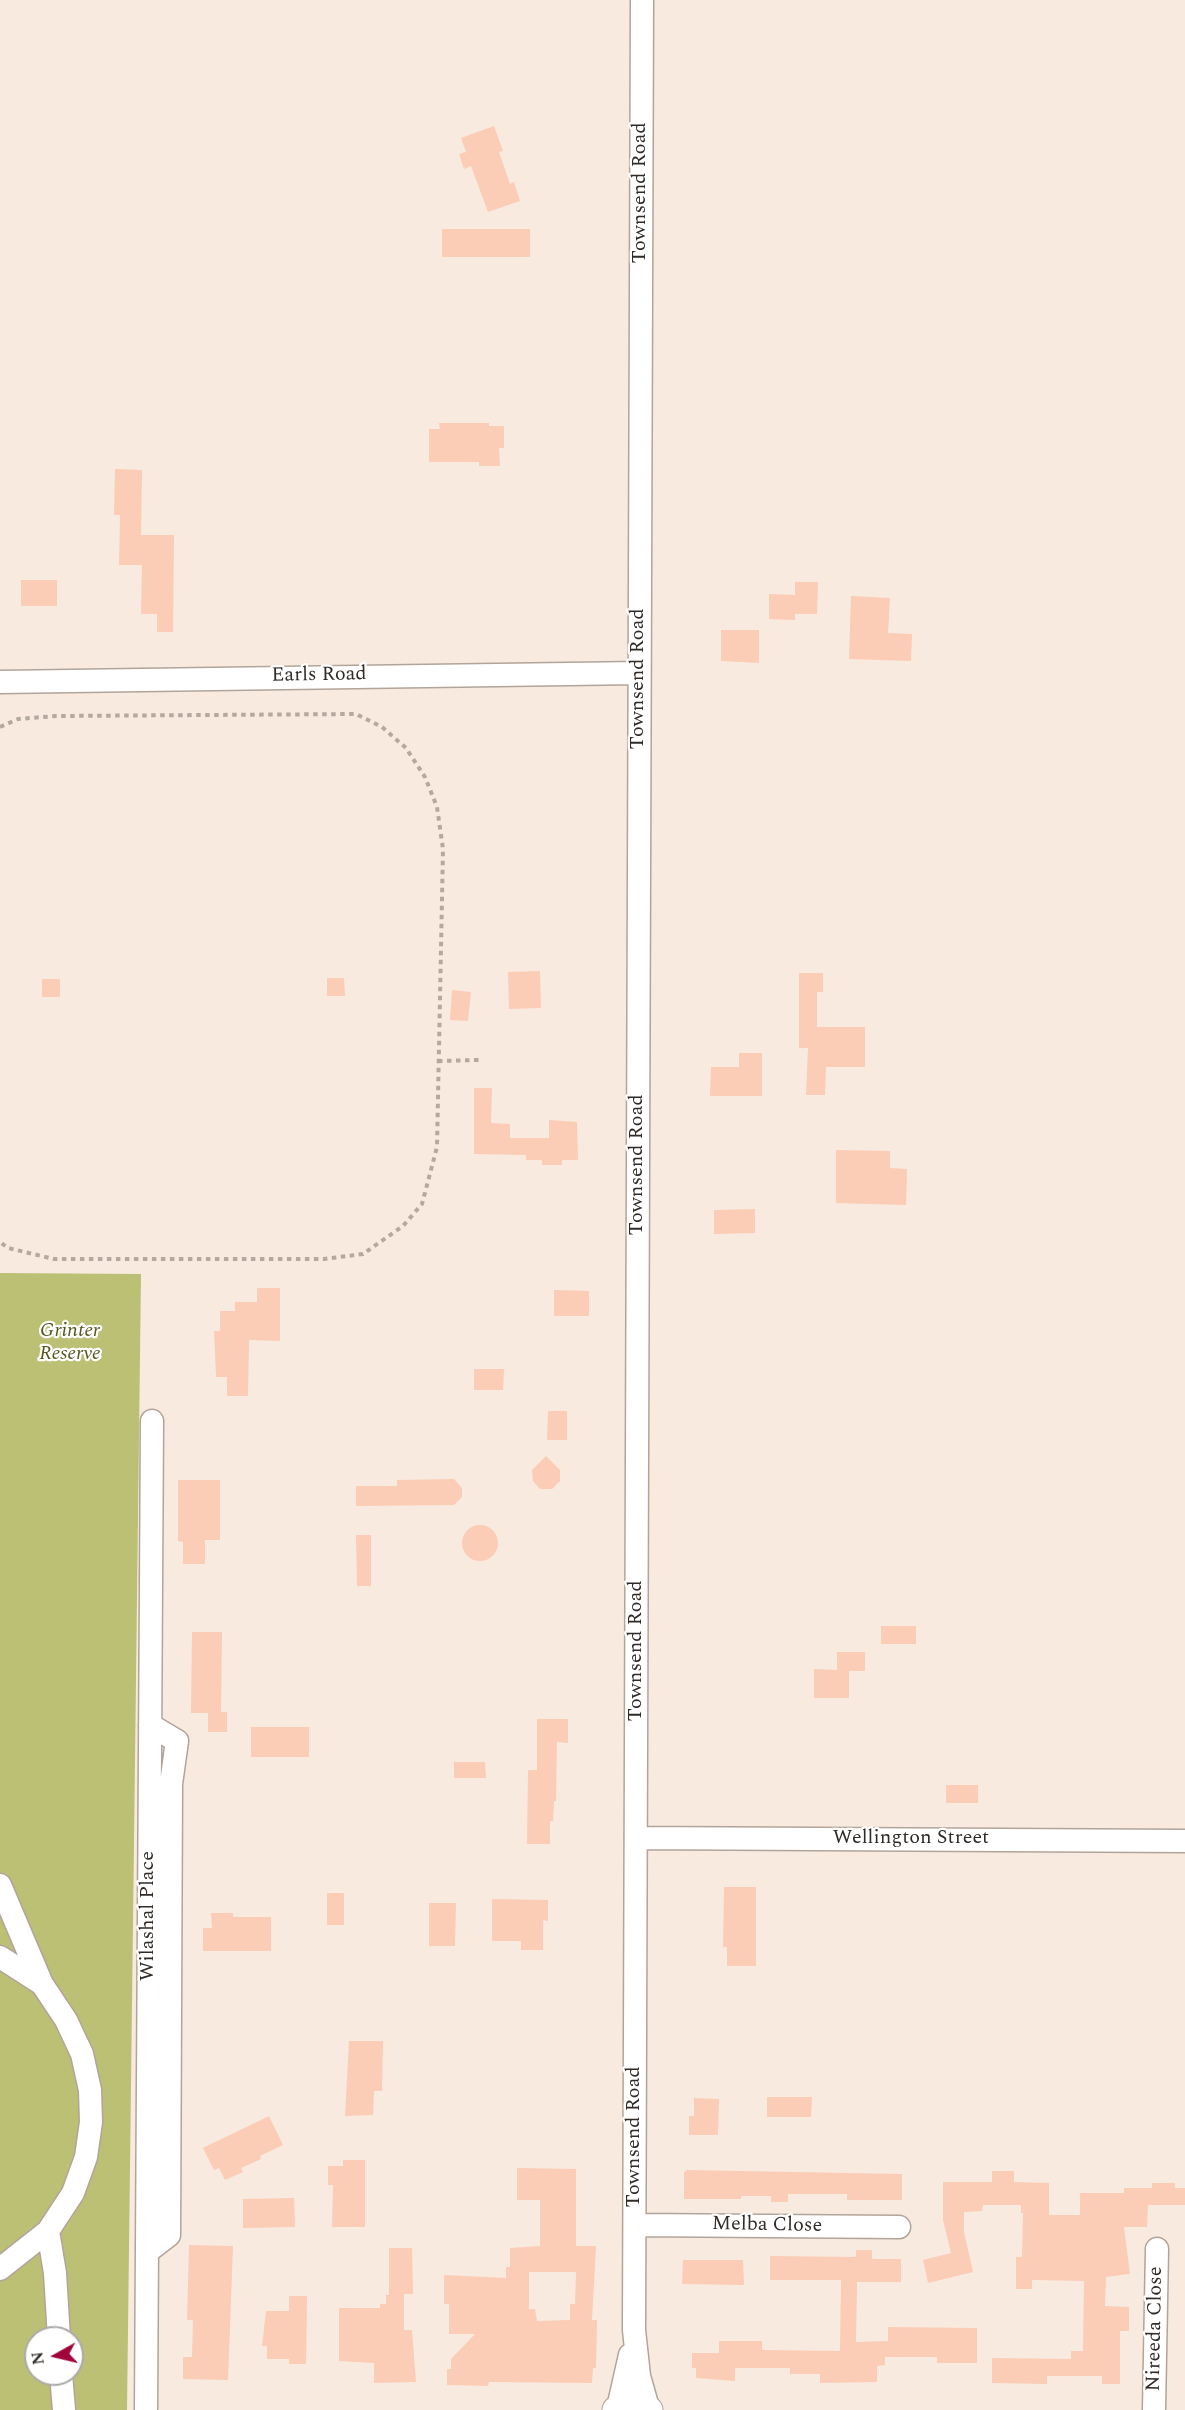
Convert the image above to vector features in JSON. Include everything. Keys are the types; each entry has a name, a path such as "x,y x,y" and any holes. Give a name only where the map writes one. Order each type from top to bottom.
{"main road":[{"path":"617,2409 633,2403 648,2409"}],"street":[{"name":"Townsend Road","path":"642,0 634,2330 639,2376 648,2409"},
{"name":"Earls Road","path":"0,682 639,673"},
{"name":"Wilashal Place","path":"146,2410 152,1421"},
{"name":"Wellington Street","path":"636,1838 1185,1841"},
{"path":"0,1885 42,1984 66,2020 82,2054 90,2090 91,2122 86,2157 73,2193 48,2231 0,2269"},
{"path":"0,1957 42,1984"},
{"name":"Melba Close","path":"635,2225 899,2227"},
{"path":"48,2231 55,2273 58,2326"},
{"name":"Nireeda Close","path":"1154,2410 1157,2249"},
{"name":"Townsend Road","path":"617,2409 626,2379 634,2330"},
{"path":"62,2386 64,2410"}],"path":[{"path":"0,727 18,719 56,716 356,714 382,727 406,748 425,777 437,807 443,849 437,1147 422,1204 403,1226 363,1254 324,1259 54,1259 8,1248 0,1242"},
{"path":"438,1061 478,1060"}],"green space":[{"name":"Grinter Reserve","path":"0,1273 141,1274 127,2410 0,2410"}],"building":[{"path":"494,126 503,151 499,152 510,184 514,182 520,201 488,212 471,166 464,169 459,154 466,152 461,138"},
{"path":"442,229 530,229 530,257 442,257"},
{"path":"439,423 489,423 489,426 504,426 504,448 499,448 500,466 479,466 479,462 429,462 429,429 440,429"},
{"path":"115,469 142,470 141,535 174,535 173,632 157,632 157,614 141,614 142,565 119,565 120,515 114,515"},
{"path":"21,580 57,580 57,606 21,606"},
{"path":"795,582 818,582 817,614 795,614 795,620 769,619 769,594 795,595"},
{"path":"851,596 890,598 888,633 912,634 911,661 849,659"},
{"path":"721,630 759,630 759,663 721,661"},
{"path":"540,971 541,1008 509,1009 508,972"},
{"path":"799,973 823,973 823,992 817,992 817,1027 865,1027 865,1067 826,1067 825,1095 806,1095 808,1048 799,1048"},
{"path":"327,978 344,978 345,996 327,996"},
{"path":"42,979 60,979 60,997 42,997"},
{"path":"452,990 471,992 468,1021 450,1020"},
{"path":"739,1053 762,1053 762,1096 710,1096 711,1067 739,1067"},
{"path":"474,1088 492,1088 491,1123 510,1124 510,1138 549,1138 549,1120 577,1122 578,1160 562,1160 562,1165 542,1165 542,1160 526,1160 526,1155 474,1154"},
{"path":"836,1150 890,1151 890,1168 907,1169 906,1205 836,1203"},
{"path":"755,1209 755,1233 714,1234 714,1210"},
{"path":"257,1288 280,1288 280,1341 249,1340 248,1396 227,1396 227,1377 216,1377 214,1331 220,1331 220,1311 235,1311 235,1302 257,1302"},
{"path":"554,1290 589,1291 589,1316 554,1316"},
{"path":"474,1369 504,1369 503,1390 474,1390"},
{"path":"548,1411 567,1411 567,1440 547,1440"},
{"path":"546,1456 560,1470 560,1481 552,1489 540,1489 533,1481 532,1470"},
{"path":"454,1479 462,1488 462,1497 454,1505 356,1506 356,1486 397,1486 397,1480"},
{"path":"178,1480 220,1480 220,1540 205,1540 205,1564 183,1564 183,1542 178,1541"},
{"path":"480,1525 493,1530 498,1543 493,1556 480,1561 467,1556 462,1543 467,1530"},
{"path":"356,1535 371,1535 371,1586 357,1586"},
{"path":"881,1626 916,1626 916,1644 881,1644"},
{"path":"192,1632 222,1632 221,1712 227,1712 227,1732 208,1732 208,1713 191,1713"},
{"path":"837,1652 865,1652 865,1671 849,1671 849,1698 814,1698 814,1669 837,1670"},
{"path":"537,1719 568,1719 568,1743 557,1742 556,1801 554,1801 553,1821 550,1821 550,1844 527,1844 528,1770 537,1770"},
{"path":"251,1727 309,1727 309,1757 251,1757"},
{"path":"454,1762 485,1762 486,1778 454,1778"},
{"path":"946,1785 978,1785 978,1803 946,1803"},
{"path":"724,1887 756,1887 756,1966 727,1966 727,1947 723,1947"},
{"path":"327,1893 344,1893 344,1925 327,1925"},
{"path":"492,1899 548,1900 548,1921 543,1920 543,1950 521,1950 521,1941 492,1941"},
{"path":"429,1903 456,1903 455,1946 429,1946"},
{"path":"211,1913 233,1913 233,1917 271,1917 271,1951 203,1951 203,1928 212,1928"},
{"path":"349,2041 383,2041 382,2091 374,2091 373,2115 345,2116"},
{"path":"767,2097 812,2097 811,2117 767,2117"},
{"path":"694,2098 719,2099 718,2135 689,2135 689,2116 694,2116"},
{"path":"269,2116 283,2145 260,2156 261,2159 241,2168 243,2172 225,2180 219,2168 214,2170 203,2148"},
{"path":"343,2160 365,2160 365,2227 332,2227 333,2185 328,2185 328,2166 343,2166"},
{"path":"517,2168 576,2169 576,2246 596,2246 592,2320 597,2320 596,2368 593,2368 592,2383 489,2382 488,2386 447,2385 447,2369 451,2369 451,2359 475,2334 449,2334 449,2304 444,2304 444,2275 506,2278 506,2267 510,2267 510,2248 540,2246 540,2200 517,2200","holes":["529,2272 576,2272 575,2304 570,2304 570,2320 537,2321 535,2309 529,2309"]},
{"path":"687,2170 902,2174 902,2200 847,2200 847,2194 788,2194 788,2202 771,2202 771,2196 741,2196 741,2199 684,2199 684,2172"},
{"path":"992,2171 1014,2171 1014,2182 1049,2183 1049,2215 1080,2215 1080,2193 1124,2193 1124,2188 1152,2188 1152,2183 1175,2183 1175,2188 1185,2188 1185,2205 1148,2205 1147,2227 1124,2227 1130,2274 1106,2277 1105,2306 1129,2307 1129,2331 1120,2331 1120,2384 1102,2384 1102,2376 1047,2376 1047,2384 992,2383 992,2358 1071,2359 1071,2351 1083,2351 1084,2281 1032,2280 1032,2289 1016,2289 1016,2257 1022,2257 1023,2213 1021,2213 1021,2205 983,2205 982,2211 964,2212 964,2232 973,2272 928,2283 923,2260 951,2253 943,2220 943,2182 992,2182"},
{"path":"294,2198 295,2227 243,2228 243,2199"},
{"path":"189,2245 233,2246 228,2380 183,2379 183,2357 192,2357 193,2320 187,2320"},
{"path":"389,2248 412,2248 413,2294 404,2294 404,2330 412,2330 416,2382 374,2383 374,2363 339,2361 339,2308 380,2308 380,2304 386,2304 386,2295 389,2295"},
{"path":"856,2250 872,2250 872,2259 901,2259 901,2282 857,2282 856,2342 888,2341 888,2327 977,2328 977,2363 937,2363 937,2357 885,2357 885,2365 877,2366 877,2382 820,2383 820,2374 790,2374 790,2368 735,2368 735,2381 696,2378 696,2368 692,2368 692,2353 719,2353 719,2341 762,2341 762,2350 840,2351 841,2280 770,2280 770,2256 856,2257"},
{"path":"683,2260 743,2260 744,2285 682,2284"},
{"path":"289,2296 307,2296 306,2364 289,2364 289,2359 267,2359 267,2346 262,2346 266,2311 289,2311"}]}
